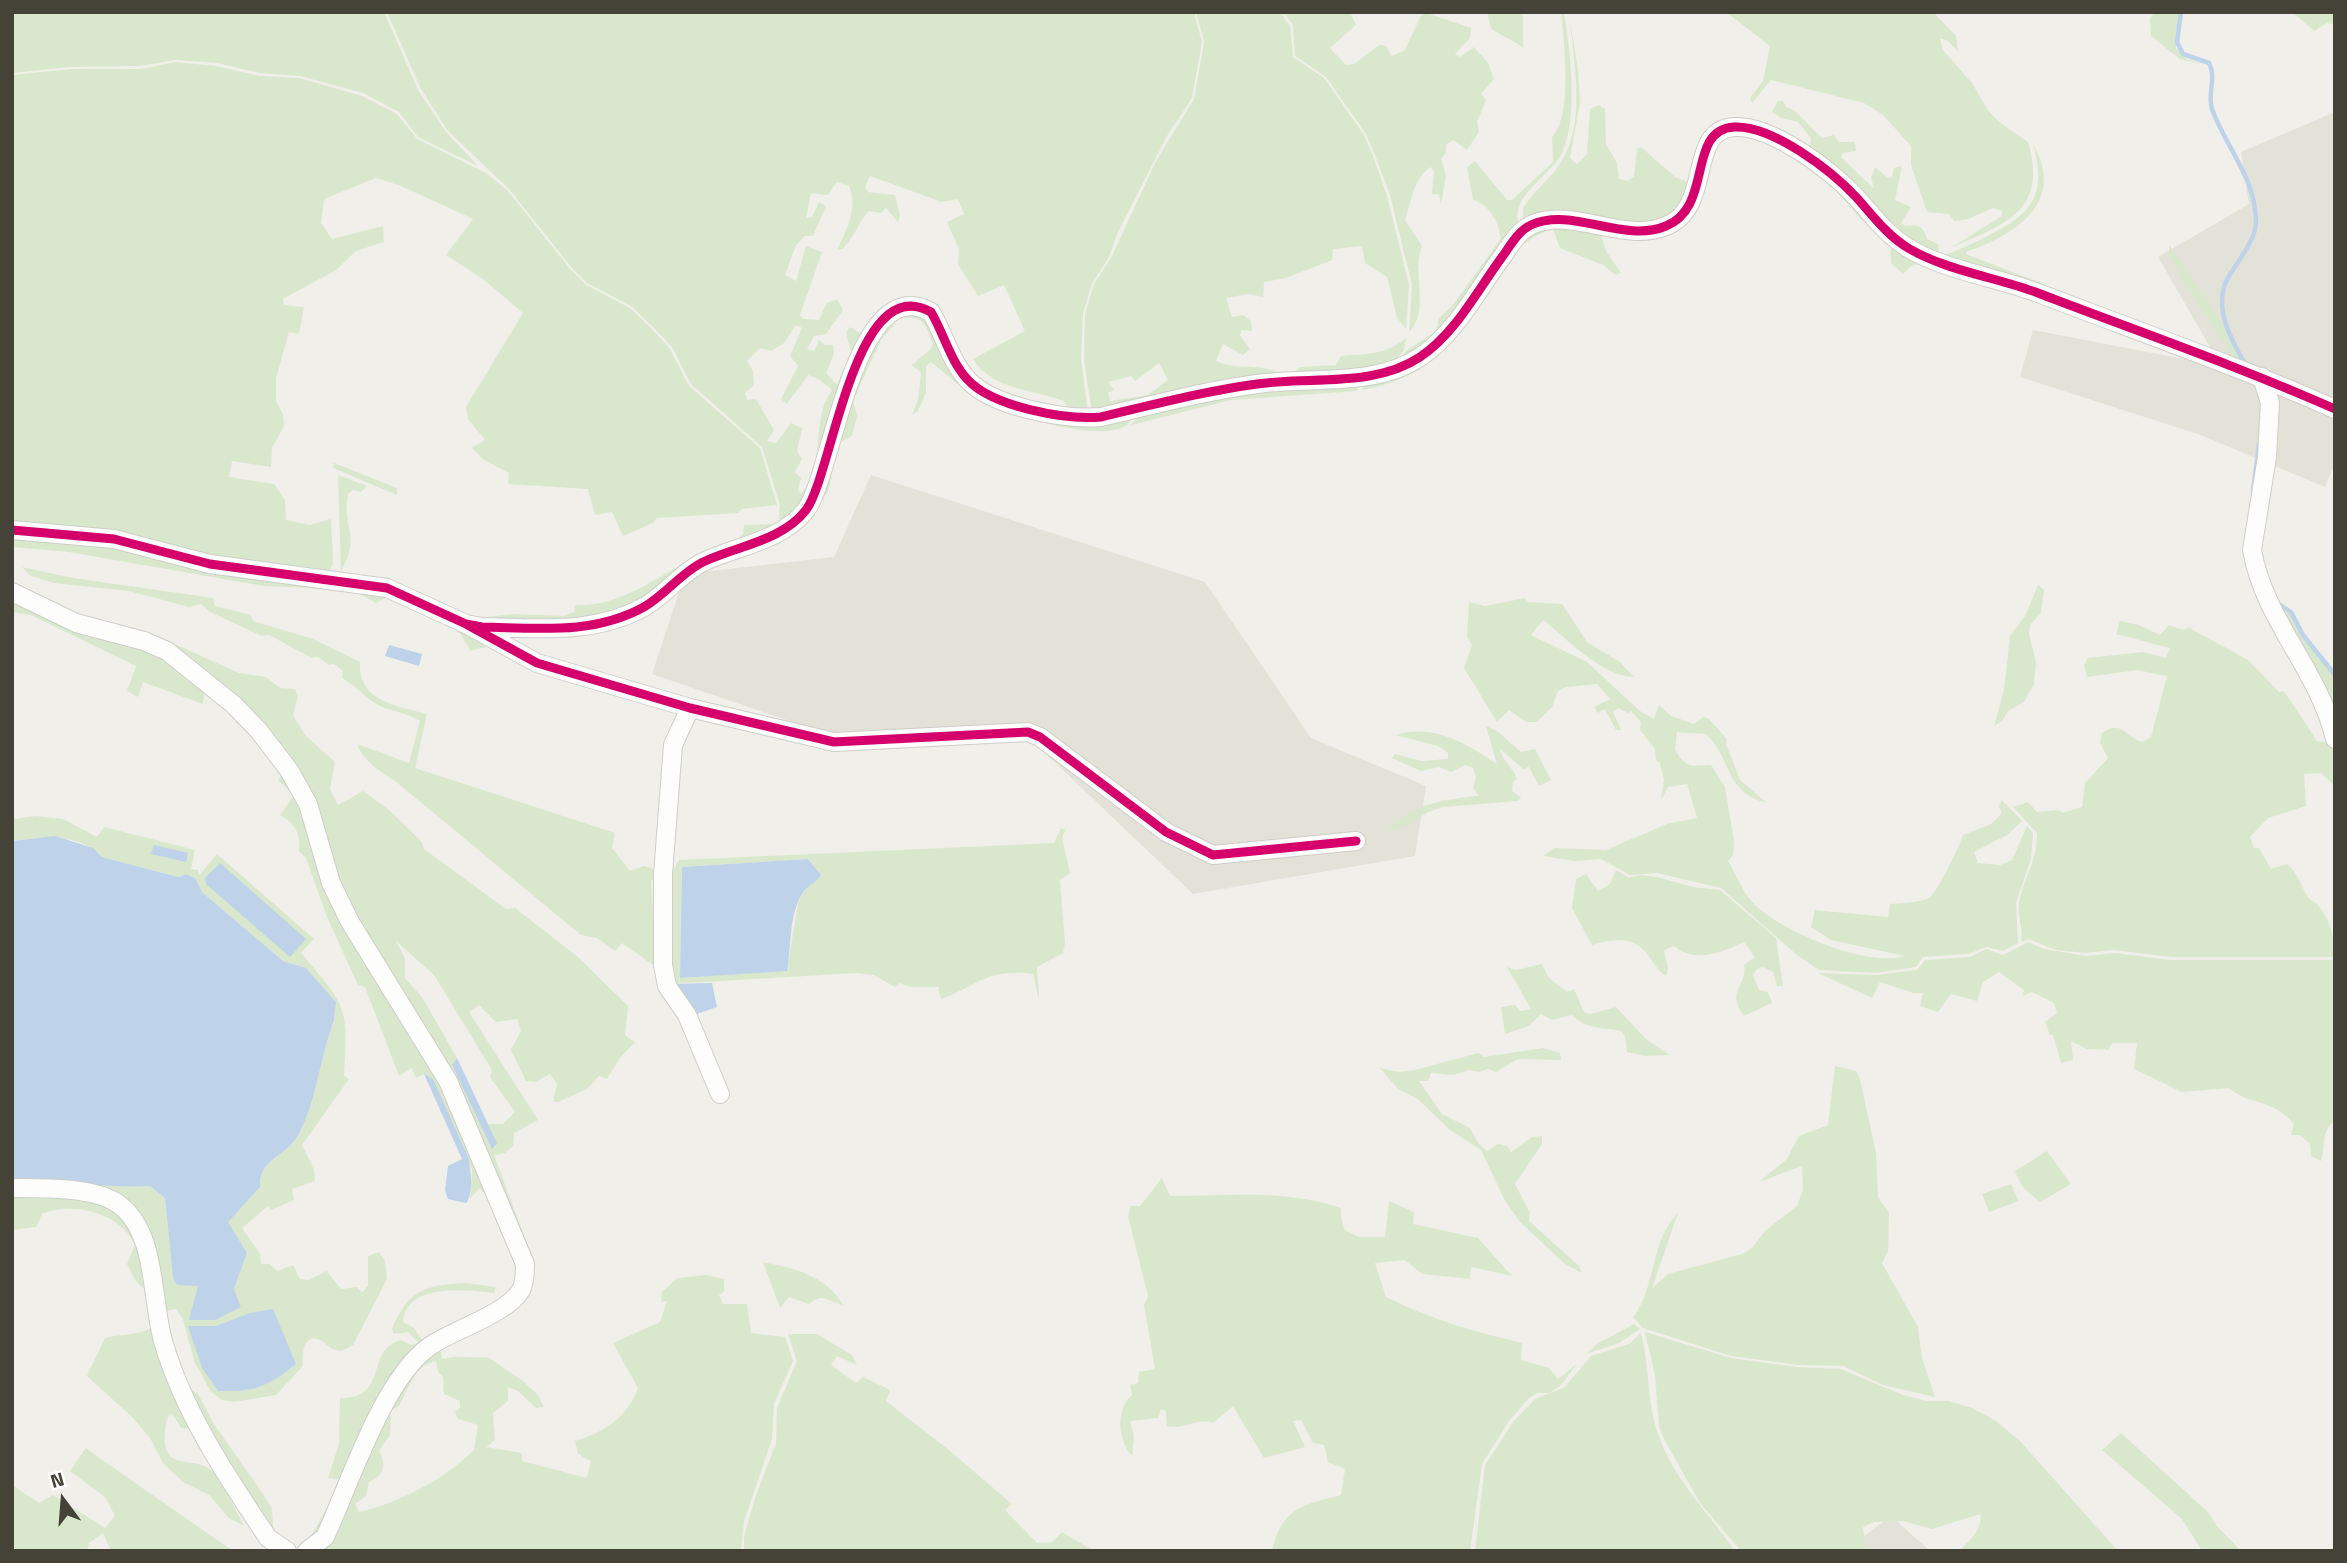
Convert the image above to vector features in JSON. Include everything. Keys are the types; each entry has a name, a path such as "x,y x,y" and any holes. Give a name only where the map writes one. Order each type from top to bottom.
{"street":[{"path":"466,624 482,627 589,627 646,606 702,563 786,529 806,510 819,488 830,438 858,360 890,312 900,306 911,304 931,312 955,362 969,382 984,392 1019,406 1077,418 1101,417 1255,384 1352,378 1389,371 1417,359 1441,340 1523,229 1533,224 1557,220 1648,231 1677,221 1688,211 1696,195 1706,146 1712,136 1724,128 1748,127 1780,140 1803,154 1838,179 1888,234 1923,256 2036,293 2210,360 2262,377 2335,410"},
{"path":"2262,377 2270,403 2267,457 2252,550 2264,594 2325,702 2335,739"},
{"path":"12,530 114,539 210,564 387,588 466,624 537,663 690,708 834,742 1028,732 1040,737 1166,832 1213,856 1356,841"},
{"path":"12,592 76,623 144,641 167,651 234,705 259,731 289,770 308,804 331,883 350,922 447,1082 525,1264 521,1290 508,1303 429,1346 404,1370 387,1397 325,1536 307,1551"},
{"path":"690,708 673,745 663,874 663,965 667,986 694,1029 720,1094"},
{"path":"12,1188 57,1189 101,1196 116,1202 129,1214 143,1237 162,1337 189,1408 268,1538 287,1551"}],"shaded area":[{"path":"2335,112 2335,463 2325,487 2198,434 2020,377 2033,330 2221,366 2158,257 2249,204 2241,152"},
{"path":"871,475 1205,582 1311,738 1426,786 1415,856 1193,894 1023,732 839,738 652,674 685,574 834,557"},
{"path":"1891,1516 1930,1551 1844,1551"}],"green space":[{"path":"12,12 384,12 418,90 447,133 478,166 418,137 399,112 363,93 300,76 260,73 217,63 175,60 141,66 70,67 12,73"},
{"path":"387,12 1194,12 1202,42 1192,98 1167,136 1117,234 1109,257 1092,284 1083,313 1081,359 1088,413 1057,413 1039,409 1002,397 986,388 963,368 930,304 910,301 892,309 876,326 862,348 840,398 816,485 802,509 784,521 779,519 780,505 762,447 691,384 672,347 631,306 587,283 572,268 509,189 448,131 421,89","holes":["870,176 942,202 958,199 964,214 947,222 959,249 958,264 978,296 1004,285 1025,331 973,359 981,369 1002,383 1064,401 1070,411 1011,398 984,385 964,365 931,302 919,299 909,298 891,305 860,333 850,327 846,333 851,352 837,385 826,373 834,354 833,345 825,345 819,340 814,351 807,349 814,336 826,334 843,310 837,299 827,303 819,320 803,319 800,315 822,252 806,246 796,281 785,275 796,245 805,236 813,236 826,206 819,202 812,217 806,218 811,193 828,195 837,182 849,186 852,210 837,250 843,249 868,211 881,213 886,208 898,222 900,216 895,195 868,192 865,187","796,325 802,328 790,356 798,366 781,399 787,404 808,375 820,380 832,390 821,415 814,468 801,494 798,490 801,478 795,472 802,459 797,451 802,428 791,423 776,443 767,441 774,430 756,399 747,400 745,393 754,385 753,371 747,361 760,348 771,351 784,343"]},
{"path":"1196,12 1280,12 1290,26 1293,57 1324,78 1364,135 1387,196 1409,285 1406,329 1397,318 1387,277 1365,263 1362,246 1333,249 1332,260 1286,278 1264,282 1263,297 1248,294 1226,298 1232,317 1243,315 1251,321 1252,331 1242,330 1240,335 1250,349 1243,355 1223,344 1216,361 1289,373 1296,372 1300,367 1336,365 1341,356 1383,351 1406,338 1404,350 1392,365 1092,414 1084,359 1085,314 1094,284 1111,258 1156,161 1194,99 1204,42","holes":["1159,363 1168,380 1148,395 1110,401 1108,393 1114,390 1108,382 1131,376 1135,381"]},
{"path":"1283,12 1350,12 1356,25 1330,48 1346,65 1354,64 1379,45 1387,46 1391,56 1404,51 1423,12 1471,28 1470,38 1455,54 1460,57 1474,47 1488,63 1494,79 1481,94 1486,100 1477,122 1479,132 1467,150 1453,140 1446,145 1446,153 1441,159 1446,175 1441,205 1439,194 1432,194 1434,172 1431,167 1417,183 1411,198 1405,220 1422,246 1418,267 1419,313 1409,332 1412,285 1390,195 1375,155 1366,134 1326,77 1295,56 1293,25"},
{"path":"1487,12 1523,12 1523,47 1491,29"},
{"path":"1561,12 1564,12 1572,84 1570,121 1562,153 1557,162 1525,195 1520,204 1519,224 1437,339 1398,362 1406,351 1436,331 1439,318 1452,306 1500,240 1499,228 1493,216 1479,202 1473,200 1467,167 1475,161 1507,200 1512,200 1553,162 1552,137 1559,127 1563,113 1566,78"},
{"path":"1726,12 1933,12 1956,36 1958,51 1948,41 1940,38 1943,50 1972,83 1988,110 1999,122 2028,142 2033,166 2032,186 2026,201 2002,223 1947,250 2002,216 2002,211 1993,208 1968,219 1954,221 1949,214 1927,212 1911,165 1911,146 1883,115 1864,103 1771,80 1752,103 1750,98 1763,81 1770,46"},
{"path":"2155,12 2179,12 2176,48 2186,59 2209,66 2180,59 2151,36 2150,18"},
{"path":"2292,12 2335,12 2335,25 2327,23 2314,31"},
{"path":"1570,21 1580,102 1570,158 1577,164 1587,154 1590,109 1599,105 1605,109 1606,144 1617,163 1619,179 1628,181 1634,176 1637,149 1641,147 1675,177 1688,182 1705,132 1722,121 1737,119 1810,146 1811,138 1798,122 1781,118 1772,112 1778,101 1783,101 1786,107 1794,110 1822,138 1834,135 1839,142 1855,142 1856,151 1843,153 1841,157 1874,189 1871,177 1875,167 1888,178 1892,177 1894,168 1902,166 1895,200 1911,207 1901,223 1922,228 1927,239 1938,244 1939,252 1913,247 1839,176 1726,124 1689,198 1665,222 1523,225 1523,208 1561,162 1574,130 1576,74"},
{"path":"175,62 216,66 260,76 299,78 362,96 397,114 417,139 486,173 507,190 570,269 586,285 630,308 670,349 689,386 760,448 777,505 742,509 738,513 657,518 653,523 623,536 612,512 595,515 588,489 508,484 509,473 484,460 472,448 485,440 468,419 466,407 523,313 483,279 446,255 473,219 401,186 376,178 324,199 321,223 332,239 383,226 384,242 356,251 336,270 283,299 284,305 304,307 299,334 289,332 276,378 276,401 283,414 284,426 272,448 271,467 232,461 229,477 274,484 285,500 286,520 310,525 331,519 333,563 328,575 12,525 12,75 70,69 141,69"},
{"path":"1744,130 1767,137 1806,159 1885,237 1866,224 1831,185 1793,155 1752,139 1728,138 1719,144 1713,155 1700,200 1681,227 1664,236 1649,239 1601,235 1606,251 1621,273 1616,275 1603,265 1560,248 1553,229 1536,236 1521,246 1509,259 1469,321 1438,356 1402,378 1362,390 1367,379 1389,374 1409,365 1442,340 1469,308 1517,241 1539,225 1548,222 1609,232 1651,232 1670,227 1685,217 1699,194 1714,139 1731,131"},
{"path":"2033,144 2042,165 2044,183 2040,200 2031,214 2018,226 1966,254 2232,357 2180,277 2179,270 2169,256 2169,245 2224,325 2245,368 1938,257 1984,238 2024,212 2032,202 2038,178"},
{"path":"1890,239 2225,373 1988,283 1920,264 1911,266 1903,274 1891,263"},
{"path":"926,312 951,361 1017,408 1136,414 1126,425 1111,430 1094,431 1033,420 983,401 931,362 926,366 926,393 918,411 912,415 918,400 921,372 911,365 933,345 922,322 913,318 899,319 881,340 853,401 857,416 852,436 839,443 828,492 803,524 858,370 893,314"},
{"path":"1360,381 1357,391 1231,400 1131,425 1141,413 1217,394"},
{"path":"334,463 397,488 397,495 333,468"},
{"path":"338,475 367,486 361,492 353,490 348,494 347,515 351,540 341,571"},
{"path":"782,524 640,604 591,620 466,619 514,614 563,616 574,612 575,605 605,602 633,591 738,539 743,534 744,525"},
{"path":"12,533 68,537 386,591 505,654 488,646 471,651 460,634 448,624 389,596 376,603 353,590 264,586 69,552 12,547"},
{"path":"22,567 73,578 213,598 215,606 251,615 253,621 313,639 360,662 365,685 381,700 427,714 415,768 615,833 612,848 630,871 644,866 661,871 660,877 651,880 656,967 622,943 615,951 597,938 581,935 395,781 378,770 359,750 357,744 409,763 420,721 373,702 342,678 343,671 334,664 329,665 318,657 312,658 269,635 262,636 210,612 201,604 189,607 129,591 54,583 31,576"},
{"path":"2038,585 2044,590 2041,613 2030,625 2029,634 2036,662 2034,684 2024,702 2008,711 2002,721 1994,726 2004,690 2010,636 2025,616"},
{"path":"12,594 144,643 205,689 203,704 143,682 138,697 127,691 136,666 31,615 12,612"},
{"path":"1525,598 1528,602 1562,604 1587,642 1620,662 1634,677 1622,675 1598,664 1543,620 1531,635 1587,662 1640,711 1654,719 1659,705 1671,716 1694,724 1703,717 1709,719 1727,739 1726,744 1740,780 1767,803 1743,791 1730,774 1715,744 1706,734 1677,732 1675,750 1687,764 1711,765 1725,787 1734,841 1733,855 1728,861 1750,900 1767,914 1825,945 1848,952 1869,957 1905,956 1831,940 1811,927 1815,910 1888,917 1890,904 1929,898 1953,859 1963,835 1991,824 2002,813 1999,806 2002,800 2022,821 2007,835 1974,852 1978,863 2000,865 2012,860 2027,826 2033,833 2031,859 2016,903 2018,943 2003,951 1987,947 1968,954 1923,957 1916,967 1876,973 1819,970 1797,955 1721,888 1657,873 1630,875 1601,859 1575,861 1543,856 1554,848 1606,850 1667,824 1697,818 1687,784 1668,787 1661,800 1664,780 1660,763 1656,760 1655,749 1640,730 1641,722 1631,711 1628,713 1618,708 1613,712 1621,730 1616,730 1605,709 1598,713 1594,707 1610,699 1597,684 1566,687 1558,691 1552,707 1537,722 1526,722 1509,710 1497,722 1464,668 1472,645 1467,637 1469,602 1485,606"},
{"path":"2280,606 2290,614 2302,636 2335,677 2335,722"},
{"path":"2120,621 2139,625 2160,635 2169,625 2184,630 2188,627 2248,660 2279,692 2284,691 2317,741 2333,744 2335,786 2321,773 2304,774 2306,806 2268,818 2250,837 2254,848 2259,848 2271,869 2287,864 2308,897 2322,910 2331,929 2335,957 2171,957 2114,950 2086,953 2056,950 2028,939 2021,942 2019,903 2033,861 2037,833 2013,807 2028,802 2037,812 2058,810 2063,813 2082,807 2085,783 2108,758 2100,743 2102,733 2119,728 2142,742 2151,737 2167,676 2137,670 2087,677 2084,665 2088,658 2143,652 2166,658 2170,648 2116,634"},
{"path":"109,623 168,641 239,673 266,677 280,688 295,689 298,696 293,715 305,735 335,762 330,789 338,805 363,791 388,809 422,842 424,849 506,909 515,908 578,957 628,1006 625,1035 635,1042 620,1058 607,1079 599,1076 587,1089 558,1102 553,1102 557,1084 550,1074 535,1082 526,1081 511,1050 521,1031 517,1019 496,1022 479,1005 469,1012 538,1120 514,1133 513,1146 505,1153 494,1155 529,1249 529,1267 517,1228 348,910 321,834 250,715","holes":["396,941 434,975 492,1070 490,1077 515,1112 503,1124 488,1124 497,1143 452,1066 457,1058 422,997 405,978 405,959"]},
{"path":"1486,726 1497,731 1521,752 1535,749 1551,780 1539,786 1529,767 1523,769 1500,749 1517,779 1513,782 1512,791 1521,797 1518,801 1443,807 1428,812 1406,827 1386,831 1406,815 1429,804 1479,796 1473,788 1476,777 1473,768 1465,765 1451,772 1439,767 1421,771 1392,758 1395,754 1422,761 1448,759 1448,753 1438,746 1395,735 1409,732 1436,733 1461,742 1497,764"},
{"path":"285,771 314,839 427,1051 488,1196 479,1188 470,1199 472,1170 424,1074 416,1078 412,1068 399,1076 365,987 358,985 327,917 306,858 299,851 296,830 280,815 294,795 278,780"},
{"path":"36,816 63,819 97,837 104,827 195,850 191,869 198,870 199,875 217,854 314,939 301,953 336,997 341,1008 346,1035 344,1076 349,1079 302,1145 314,1170 315,1181 292,1189 294,1200 271,1210 268,1206 242,1228 260,1254 261,1264 270,1264 277,1271 293,1265 300,1279 309,1280 327,1271 341,1289 357,1287 362,1292 368,1286 368,1256 379,1252 385,1261 387,1279 353,1345 338,1350 316,1339 307,1341 303,1366 276,1395 234,1402 222,1400 211,1392 194,1361 183,1319 176,1309 160,1312 126,1205 12,1185 12,1179 150,1186 165,1198 173,1278 198,1285 241,1307 234,1289 247,1253 227,1222 260,1187 261,1178 268,1165 292,1144 303,1125 334,1022 336,1002 306,968 283,961 201,891 195,878 186,874 178,877 102,857 93,849 71,840 48,838 12,841 12,819","holes":["189,1326 216,1326 202,1368"]},
{"path":"1061,828 1065,830 1062,838 1070,873 1060,880 1065,943 1063,953 1037,967 1039,1000 1033,974 1017,973 1004,973 984,979 941,999 938,987 912,987 899,983 895,987 874,975 856,973 670,984 672,872 679,860 1054,843","holes":["808,859 821,875 807,887 798,903 787,970 680,978 682,867"]},
{"path":"1616,870 1629,878 1640,875 1657,877 1693,887 1720,890 1776,938 1783,986 1777,986 1773,972 1763,967 1757,969 1753,975 1759,990 1768,992 1772,1003 1744,1016 1739,1007 1737,994 1744,965 1755,957 1744,942 1700,955 1682,951 1674,946 1664,950 1668,968 1666,976 1642,949 1629,941 1615,940 1592,945 1572,908 1576,879 1586,874 1598,891 1610,884"},
{"path":"2028,942 2044,949 2087,956 2115,953 2171,960 2335,960 2335,1120 2325,1134 2321,1161 2311,1156 2310,1144 2300,1135 2291,1135 2294,1124 2278,1110 2229,1088 2182,1092 2134,1069 2137,1043 2112,1043 2108,1050 2087,1049 2071,1041 2073,1060 2061,1063 2053,1035 2050,1035 2045,1022 2057,1013 2054,1003 2032,992 2023,996 2024,990 1999,972 1983,982 1977,1001 1951,994 1938,1012 1920,1006 1923,993 1914,993 1880,982 1872,998 1818,973 1877,975 1917,970 1925,960 1970,957 1986,949 2003,955"},
{"path":"1542,964 1549,978 1567,992 1574,989 1584,1012 1590,1014 1616,1007 1647,1040 1670,1055 1644,1056 1627,1052 1625,1036 1621,1031 1589,1026 1572,1015 1552,1020 1541,1014 1529,1026 1505,1034 1501,1007 1515,1005 1520,1011 1531,1009 1507,967 1516,970"},
{"path":"1543,1048 1560,1053 1561,1060 1518,1059 1496,1072 1488,1069 1479,1072 1469,1070 1454,1075 1431,1073 1428,1081 1419,1081 1442,1114 1470,1128 1478,1143 1487,1151 1498,1144 1507,1146 1511,1152 1532,1137 1542,1136 1542,1144 1515,1184 1530,1213 1529,1221 1579,1266 1582,1273 1565,1264 1520,1222 1504,1199 1481,1150 1450,1130 1418,1099 1398,1089 1380,1068 1398,1072 1415,1070 1478,1053 1484,1057"},
{"path":"1835,1066 1856,1071 1860,1079 1876,1153 1878,1197 1889,1213 1888,1251 1882,1263 1918,1327 1922,1358 1935,1397 1883,1385 1843,1366 1798,1365 1731,1356 1643,1328 1633,1317 1646,1293 1662,1237 1678,1213 1652,1288 1668,1274 1742,1254 1752,1248 1765,1231 1797,1206 1803,1190 1802,1166 1759,1182 1787,1159 1799,1136 1828,1125"},
{"path":"2047,1151 2071,1184 2040,1202 2023,1188 2015,1171"},
{"path":"1162,1178 1170,1196 1278,1196 1341,1208 1345,1230 1359,1237 1385,1237 1389,1201 1414,1212 1413,1224 1478,1238 1512,1276 1471,1267 1470,1279 1422,1274 1405,1260 1375,1263 1386,1297 1453,1324 1522,1343 1521,1360 1549,1368 1558,1379 1577,1364 1561,1385 1550,1393 1537,1393 1529,1398 1509,1421 1482,1464 1470,1551 1272,1551 1281,1526 1288,1517 1305,1506 1341,1495 1345,1469 1328,1462 1324,1445 1313,1443 1301,1420 1293,1421 1305,1447 1264,1458 1233,1406 1213,1423 1173,1427 1167,1426 1166,1411 1161,1409 1158,1418 1130,1421 1134,1436 1132,1456 1121,1434 1123,1409 1132,1395 1130,1385 1138,1383 1139,1372 1155,1369 1144,1305 1148,1296 1128,1216 1131,1206 1140,1206"},
{"path":"2011,1184 2019,1201 1989,1212 1982,1194"},
{"path":"12,1192 101,1200 134,1230 150,1295 135,1280 127,1264 135,1245 119,1225 95,1213 68,1209 42,1214 36,1227 12,1230"},
{"path":"763,1262 786,1267 819,1280 843,1305 825,1298 809,1304 789,1297 780,1308"},
{"path":"706,1275 724,1279 724,1292 719,1295 723,1304 747,1304 751,1333 785,1337 793,1361 774,1404 772,1439 744,1521 741,1551 325,1551 327,1537 383,1414 434,1347 441,1352 442,1359 488,1357 538,1395 544,1407 536,1408 518,1391 508,1387 508,1401 493,1413 495,1440 486,1447 522,1453 522,1461 587,1478 591,1461 578,1454 575,1441 613,1422 628,1407 638,1388 613,1343 660,1322 667,1301 661,1302 662,1292 677,1278","holes":["436,1361 438,1372 443,1377 444,1394 460,1401 460,1408 455,1412 458,1419 478,1425 474,1450 449,1471 421,1488 359,1512 355,1504 366,1496 369,1482 383,1469 379,1451 390,1435 391,1410 399,1406 422,1368"]},
{"path":"465,1283 496,1287 494,1293 455,1290 426,1294 415,1300 407,1309 403,1322 414,1328 424,1343 323,1531 308,1542 342,1480 328,1478 339,1444 340,1398 355,1396 365,1391 372,1383 383,1353 390,1345 401,1340 411,1345 419,1343 408,1332 394,1334 392,1329 412,1298 429,1288"},
{"path":"156,1323 197,1429 181,1428 172,1413 167,1420 165,1446 175,1459 199,1464 215,1474 244,1526 229,1518 209,1495 183,1482 163,1463 150,1438 133,1418 87,1376 105,1338 139,1333"},
{"path":"1634,1324 1640,1329 1619,1343 1586,1354 1597,1344"},
{"path":"1645,1332 1731,1358 1797,1367 1841,1369 1903,1395 1927,1401 1948,1401 1972,1408 1996,1421 2020,1441 2118,1551 1959,1551 1977,1530 1980,1514 1932,1529 1903,1521 1874,1522 1863,1527 1866,1551 1741,1551 1700,1503 1664,1439 1659,1426 1655,1375"},
{"path":"1641,1333 1652,1413 1661,1442 1678,1475 1735,1551 1475,1551 1485,1465 1514,1421 1535,1399 1565,1387 1591,1356 1629,1344"},
{"path":"788,1334 817,1334 852,1355 857,1365 837,1356 831,1365 856,1383 863,1377 890,1390 886,1401 1012,1504 1005,1510 1037,1543 1052,1542 1062,1532 1094,1551 744,1551 744,1537 755,1498 776,1443 777,1408 797,1361"},
{"path":"180,1382 198,1394 214,1424 263,1494 272,1509 274,1538"},
{"path":"2121,1433 2209,1513 2216,1525 2241,1551 2202,1551 2182,1519 2102,1450"},
{"path":"86,1448 233,1551 111,1551 103,1533 89,1543 87,1551 12,1551 12,1485 39,1503 53,1495 105,1528 115,1516 105,1497 70,1471"}],"water":[{"path":"389,645 422,654 419,666 385,656"},
{"path":"55,836 93,848 102,857 178,877 186,874 195,878 202,892 283,961 306,968 336,1002 334,1021 303,1125 292,1144 268,1164 260,1187 228,1222 247,1253 234,1289 241,1307 215,1320 189,1320 198,1286 177,1285 173,1278 165,1198 150,1186 12,1179 12,841"},
{"path":"154,845 188,853 186,862 151,854"},
{"path":"808,859 821,875 805,890 796,908 787,971 680,978 682,867"},
{"path":"220,863 306,939 290,957 206,884 205,878"},
{"path":"712,983 717,1007 691,1016 670,984"},
{"path":"457,1058 497,1143 492,1149 452,1065"},
{"path":"424,1074 433,1079 468,1157 471,1188 466,1203 448,1199 445,1190 448,1166 462,1159"},
{"path":"273,1309 296,1364 260,1386 218,1391 202,1368 188,1326 216,1326 250,1313"}],"waterway":[{"path":"2181,12 2177,42 2183,54 2209,63 2212,75 2212,109 2246,177 2255,206 2256,226 2253,235 2227,280 2222,295 2226,326 2245,364"},
{"path":"2253,491 2259,444"},
{"path":"2246,555 2253,584"},
{"path":"2276,602 2291,612 2303,635 2335,675"}],"cycle path":[{"path":"466,624 482,627 565,628 605,622 644,607 703,562 785,529 806,510 816,489 850,381 865,346 883,320 905,307 931,312 956,364 978,389 1011,404 1049,414 1101,417 1237,387 1382,373 1402,367 1433,347 1465,311 1515,239 1531,225 1547,220 1564,220 1615,229 1650,230 1666,226 1681,216 1690,203 1710,141 1719,131 1734,127 1766,133 1800,151 1846,187 1893,237 1923,256 2038,293 2225,363 2335,409"},
{"path":"12,530 114,539 210,564 387,588 466,624 537,663 690,708 834,742 1028,732 1040,737 1166,832 1213,855 1356,841"}]}
